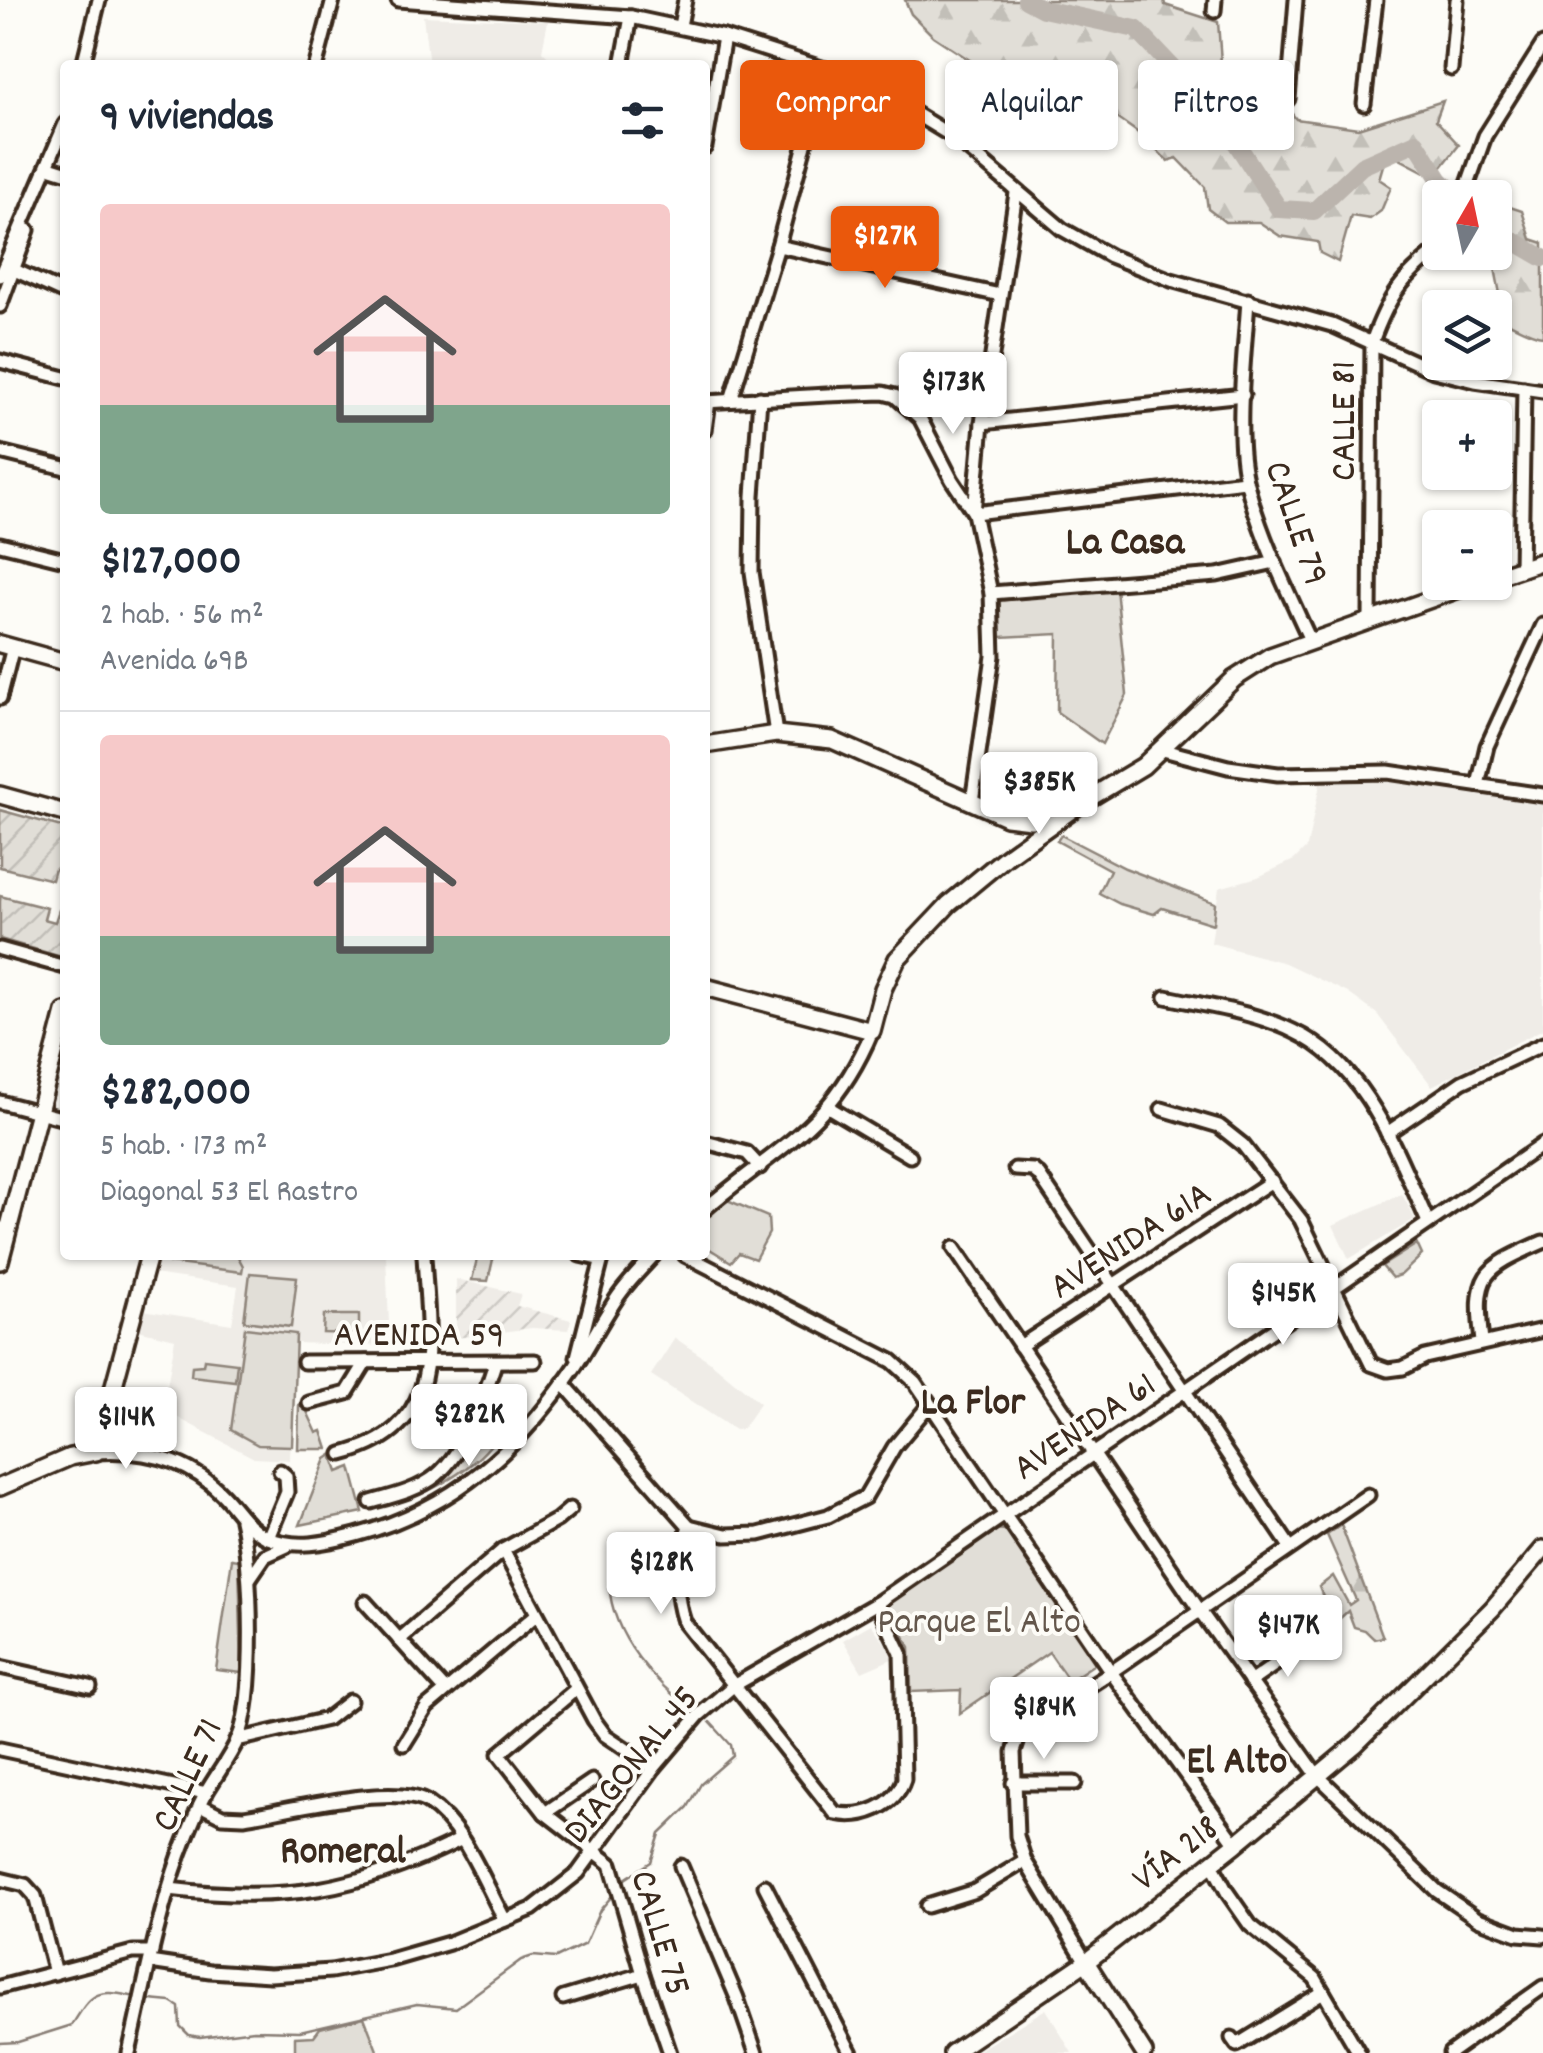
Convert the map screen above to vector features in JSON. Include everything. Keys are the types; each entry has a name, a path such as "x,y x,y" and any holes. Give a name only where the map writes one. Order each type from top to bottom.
{"main road":[{"path":"1512,571 1543,560"},
{"path":"710,988 872,1031 883,989 897,959 968,886 1083,802 1143,766 1197,712 1270,656 1426,600"},
{"path":"6,646 60,661"},
{"path":"710,744 776,734 804,735 851,746 1006,817 1013,824 1017,842 1006,857"},
{"path":"0,795 60,812"},
{"path":"1006,817 1041,818 1083,802"},
{"path":"0,1261 60,1031"},
{"path":"0,1487 54,1463 96,1452 147,1260"},
{"name":"VÍA 218","path":"952,2053 1086,1962 1356,1744 1492,1608 1543,1549"},
{"path":"1086,1962 1144,2053"}],"street":[{"path":"84,60 99,0"},
{"path":"317,60 333,0"},
{"path":"398,0 631,16 796,60"},
{"path":"680,26 685,0"},
{"path":"1291,60 1296,0"},
{"path":"1364,104 1376,0"},
{"path":"1451,69 1457,0"},
{"path":"623,60 631,16"},
{"path":"710,118 724,38"},
{"path":"1469,180 1484,136 1543,44"},
{"path":"925,119 955,138 1062,229 1110,256 1171,280 1332,325 1434,371 1543,390"},
{"path":"0,306 6,270 60,137"},
{"path":"731,400 803,150"},
{"path":"49,167 60,170"},
{"path":"974,514 982,422 1016,193"},
{"path":"778,246 1000,296"},
{"name":"CALLE 81","path":"1370,619 1372,342 1403,278 1422,263"},
{"path":"6,270 60,291"},
{"name":"CALLE 79","path":"1248,300 1242,395 1246,481 1275,562 1310,640"},
{"path":"0,361 60,377"},
{"path":"1521,568 1524,388"},
{"path":"710,402 883,393 895,396 920,418 974,514 991,592 993,656 972,802"},
{"path":"982,422 1242,395"},
{"path":"760,398 752,496 752,572 776,734"},
{"path":"0,452 60,467"},
{"path":"974,514 1246,481"},
{"path":"0,544 60,559"},
{"path":"991,592 1217,575 1275,562"},
{"path":"1478,784 1487,746 1543,625"},
{"path":"0,698 6,646"},
{"path":"1162,750 1228,767 1278,774 1388,772 1543,796"},
{"path":"0,949 60,966"},
{"path":"1166,998 1265,1020 1317,1044 1351,1076 1387,1133 1428,1222"},
{"path":"710,1204 817,1120 856,1070 872,1031"},
{"path":"1387,1133 1462,1082 1543,1044"},
{"path":"0,1102 60,1118"},
{"path":"828,1107 910,1156"},
{"path":"1162,1109 1220,1126 1243,1145 1301,1220 1371,1364 1388,1370 1482,1342 1543,1330"},
{"path":"710,1143 746,1153 760,1166"},
{"name":"AVENIDA 61","path":"1002,1514 1335,1290 1543,1144"},
{"path":"1015,1169 1033,1170 1040,1175 1290,1547"},
{"name":"AVENIDA 61A","path":"1020,1346 1272,1181"},
{"path":"1482,1342 1480,1290 1492,1267 1543,1242"},
{"path":"954,1248 1316,1775 1436,1891 1478,1919 1518,1934 1543,1936"},
{"path":"342,1454 374,1443 401,1423 420,1395 429,1363 424,1260"},
{"path":"575,1366 602,1260"},
{"path":"248,1582 254,1568 278,1548 320,1544 382,1528 456,1492 485,1472 563,1383 620,1294 650,1260"},
{"path":"695,1260 892,1361 915,1382 1111,1672 1236,1844"},
{"name":"AVENIDA 59","path":"304,1362 535,1361"},
{"path":"309,1403 348,1393 366,1362"},
{"path":"371,1502 400,1495 436,1475 462,1440 495,1363"},
{"path":"563,1383 689,1526 726,1535 759,1534 828,1516 865,1498 894,1447 929,1405"},
{"path":"96,1452 138,1452 182,1466 214,1487 240,1516 268,1538 294,1545"},
{"path":"268,1538 287,1492 286,1476 280,1471"},
{"path":"1086,1962 1026,1860 1017,1836 1014,1752 1020,1734 1368,1494"},
{"path":"398,1640 503,1550 570,1509"},
{"name":"DIAGONAL 45","path":"0,1988 134,1952 210,1972 331,1971 434,1948 505,1920 556,1893 596,1851 654,1768 699,1715 733,1686 877,1603 1002,1514"},
{"name":"CALLE 71","path":"128,2053 168,1889 203,1799 238,1740 248,1703 248,1582 240,1516"},
{"path":"689,1526 675,1576 684,1622 835,1812 854,1817 899,1794 904,1779 901,1654 877,1603"},
{"path":"503,1550 576,1690 605,1735 654,1768"},
{"path":"366,1602 445,1690"},
{"path":"404,1744 427,1707 536,1615"},
{"path":"1250,1682 1303,1645"},
{"path":"0,1667 90,1686"},
{"name":"CALLE 75","path":"576,1690 500,1754 544,1813 608,1859 615,1870 643,1974 670,2053"},
{"path":"238,1740 327,1719 350,1701"},
{"path":"0,1749 203,1799 222,1816 244,1817 386,1794 416,1797 440,1814 460,1840 505,1920"},
{"path":"544,1813 592,1780"},
{"path":"1014,1783 1075,1783"},
{"path":"168,1889 229,1896 289,1895 334,1888 406,1866 460,1840"},
{"path":"927,1906 975,1891 1026,1860"},
{"path":"1212,1864 1250,1925 1315,1978 1359,2053"},
{"path":"681,1866 756,2053"},
{"path":"0,1880 25,1885 35,1896 54,1973"},
{"path":"765,1886 851,2053"},
{"path":"563,1998 643,1974"},
{"path":"1450,2053 1543,1987"},
{"path":"1232,2038 1237,2044 1323,1992"}],"shaded area":[{"path":"423,16 548,21 542,51 551,60 428,60"},
{"path":"1395,780 1543,801 1543,1029 1432,1086 1377,1014 1348,993 1285,963 1211,943 1219,888 1258,877 1294,860 1307,847 1320,784"},
{"path":"1402,1194 1415,1219 1349,1259 1333,1225"},
{"path":"157,1260 386,1260 390,1346 295,1343 290,1460 254,1458 163,1410 175,1339 138,1330 142,1310 232,1324 238,1286 153,1274"},
{"path":"456,1279 521,1294 517,1306 571,1320 568,1330 532,1328 456,1338"},
{"path":"675,1338 760,1403 742,1429 735,1430 651,1375"},
{"path":"871,1624 892,1659 862,1672 843,1640"},
{"path":"1046,2009 1072,2053 974,2053"}],"green space":[{"path":"905,0 1164,0 1165,5 1218,22 1221,60 1138,60 1138,133 1118,119 1118,60 970,60 933,36 911,14"},
{"path":"1443,101 1436,120 1459,145 1434,177 1394,156 1384,162 1379,179 1391,187 1381,211 1370,219 1351,216 1338,262 1320,253 1318,242 1280,236 1259,222 1225,222 1208,209 1205,187 1177,158 1168,161 1156,150 1294,150 1294,116 1358,128"},
{"path":"1512,208 1522,211 1531,239 1543,243 1543,336 1512,325 1512,290 1499,290 1495,270 1512,270"},
{"path":"1116,588 1127,695 1102,744 1057,712 1058,634 1001,637 997,601"},
{"path":"0,810 60,827 60,870 55,869 52,880 0,867"},
{"path":"1061,835 1125,868 1215,903 1213,924 1162,908 1154,914 1099,893 1110,870 1057,841"},
{"path":"0,896 47,908 44,919 55,922 60,910 60,957 0,939"},
{"path":"725,1199 768,1217 769,1233 755,1259 739,1253 731,1262 710,1249 710,1212"},
{"path":"1417,1244 1422,1255 1401,1275 1392,1278 1382,1266"},
{"path":"240,1260 243,1266 242,1272 169,1263"},
{"path":"477,1260 493,1260 488,1281 472,1280"},
{"path":"250,1273 297,1277 291,1327 244,1321"},
{"path":"324,1315 359,1315 359,1334 323,1333"},
{"path":"245,1328 296,1334 292,1446 258,1445 231,1430"},
{"path":"204,1359 237,1363 235,1381 191,1376 192,1366 203,1365"},
{"path":"299,1405 305,1407 317,1433 322,1431 328,1449 298,1449"},
{"path":"474,1431 495,1439 457,1474 405,1500 373,1505 437,1479"},
{"path":"332,1455 338,1472 351,1467 363,1512 300,1525 326,1459"},
{"path":"1341,1525 1383,1637 1374,1639 1365,1630 1354,1627 1348,1611 1337,1621 1330,1608 1316,1610 1311,1604 1323,1597 1319,1587 1333,1576 1349,1605 1356,1600 1327,1535"},
{"name":"Parque El Alto","path":"994,1529 1006,1530 1096,1663 1069,1681 1049,1652 960,1713 961,1690 911,1692 910,1647 886,1603"},
{"path":"232,1559 239,1560 242,1673 216,1670"},
{"path":"364,2017 378,2053 295,2053 295,2037 314,2036 320,2028"}],"waterway":[{"path":"1026,0 1043,9 1136,29 1220,118 1279,209 1314,211 1362,166 1416,142 1440,180"},
{"path":"1512,240 1543,258"},
{"path":"620,1538 609,1584 618,1623 652,1674 696,1713"},
{"path":"625,1879 651,1862 660,1834 688,1807 701,1784 733,1756 731,1745 710,1722"},
{"path":"150,2000 179,2007 180,2026 189,2035 200,2037 254,2030 300,2031 417,2004 456,2008 521,1960 533,1956 556,1958 585,1944 600,1910 612,1896"},
{"path":"0,2043 18,2042 72,2025 95,1996 131,1996"}],"district":[{"name":"La Casa","path":"1125,539"},
{"name":"La Flor","path":"973,1399"},
{"name":"El Alto","path":"1237,1758"},
{"name":"Romeral","path":"343,1848"}]}
